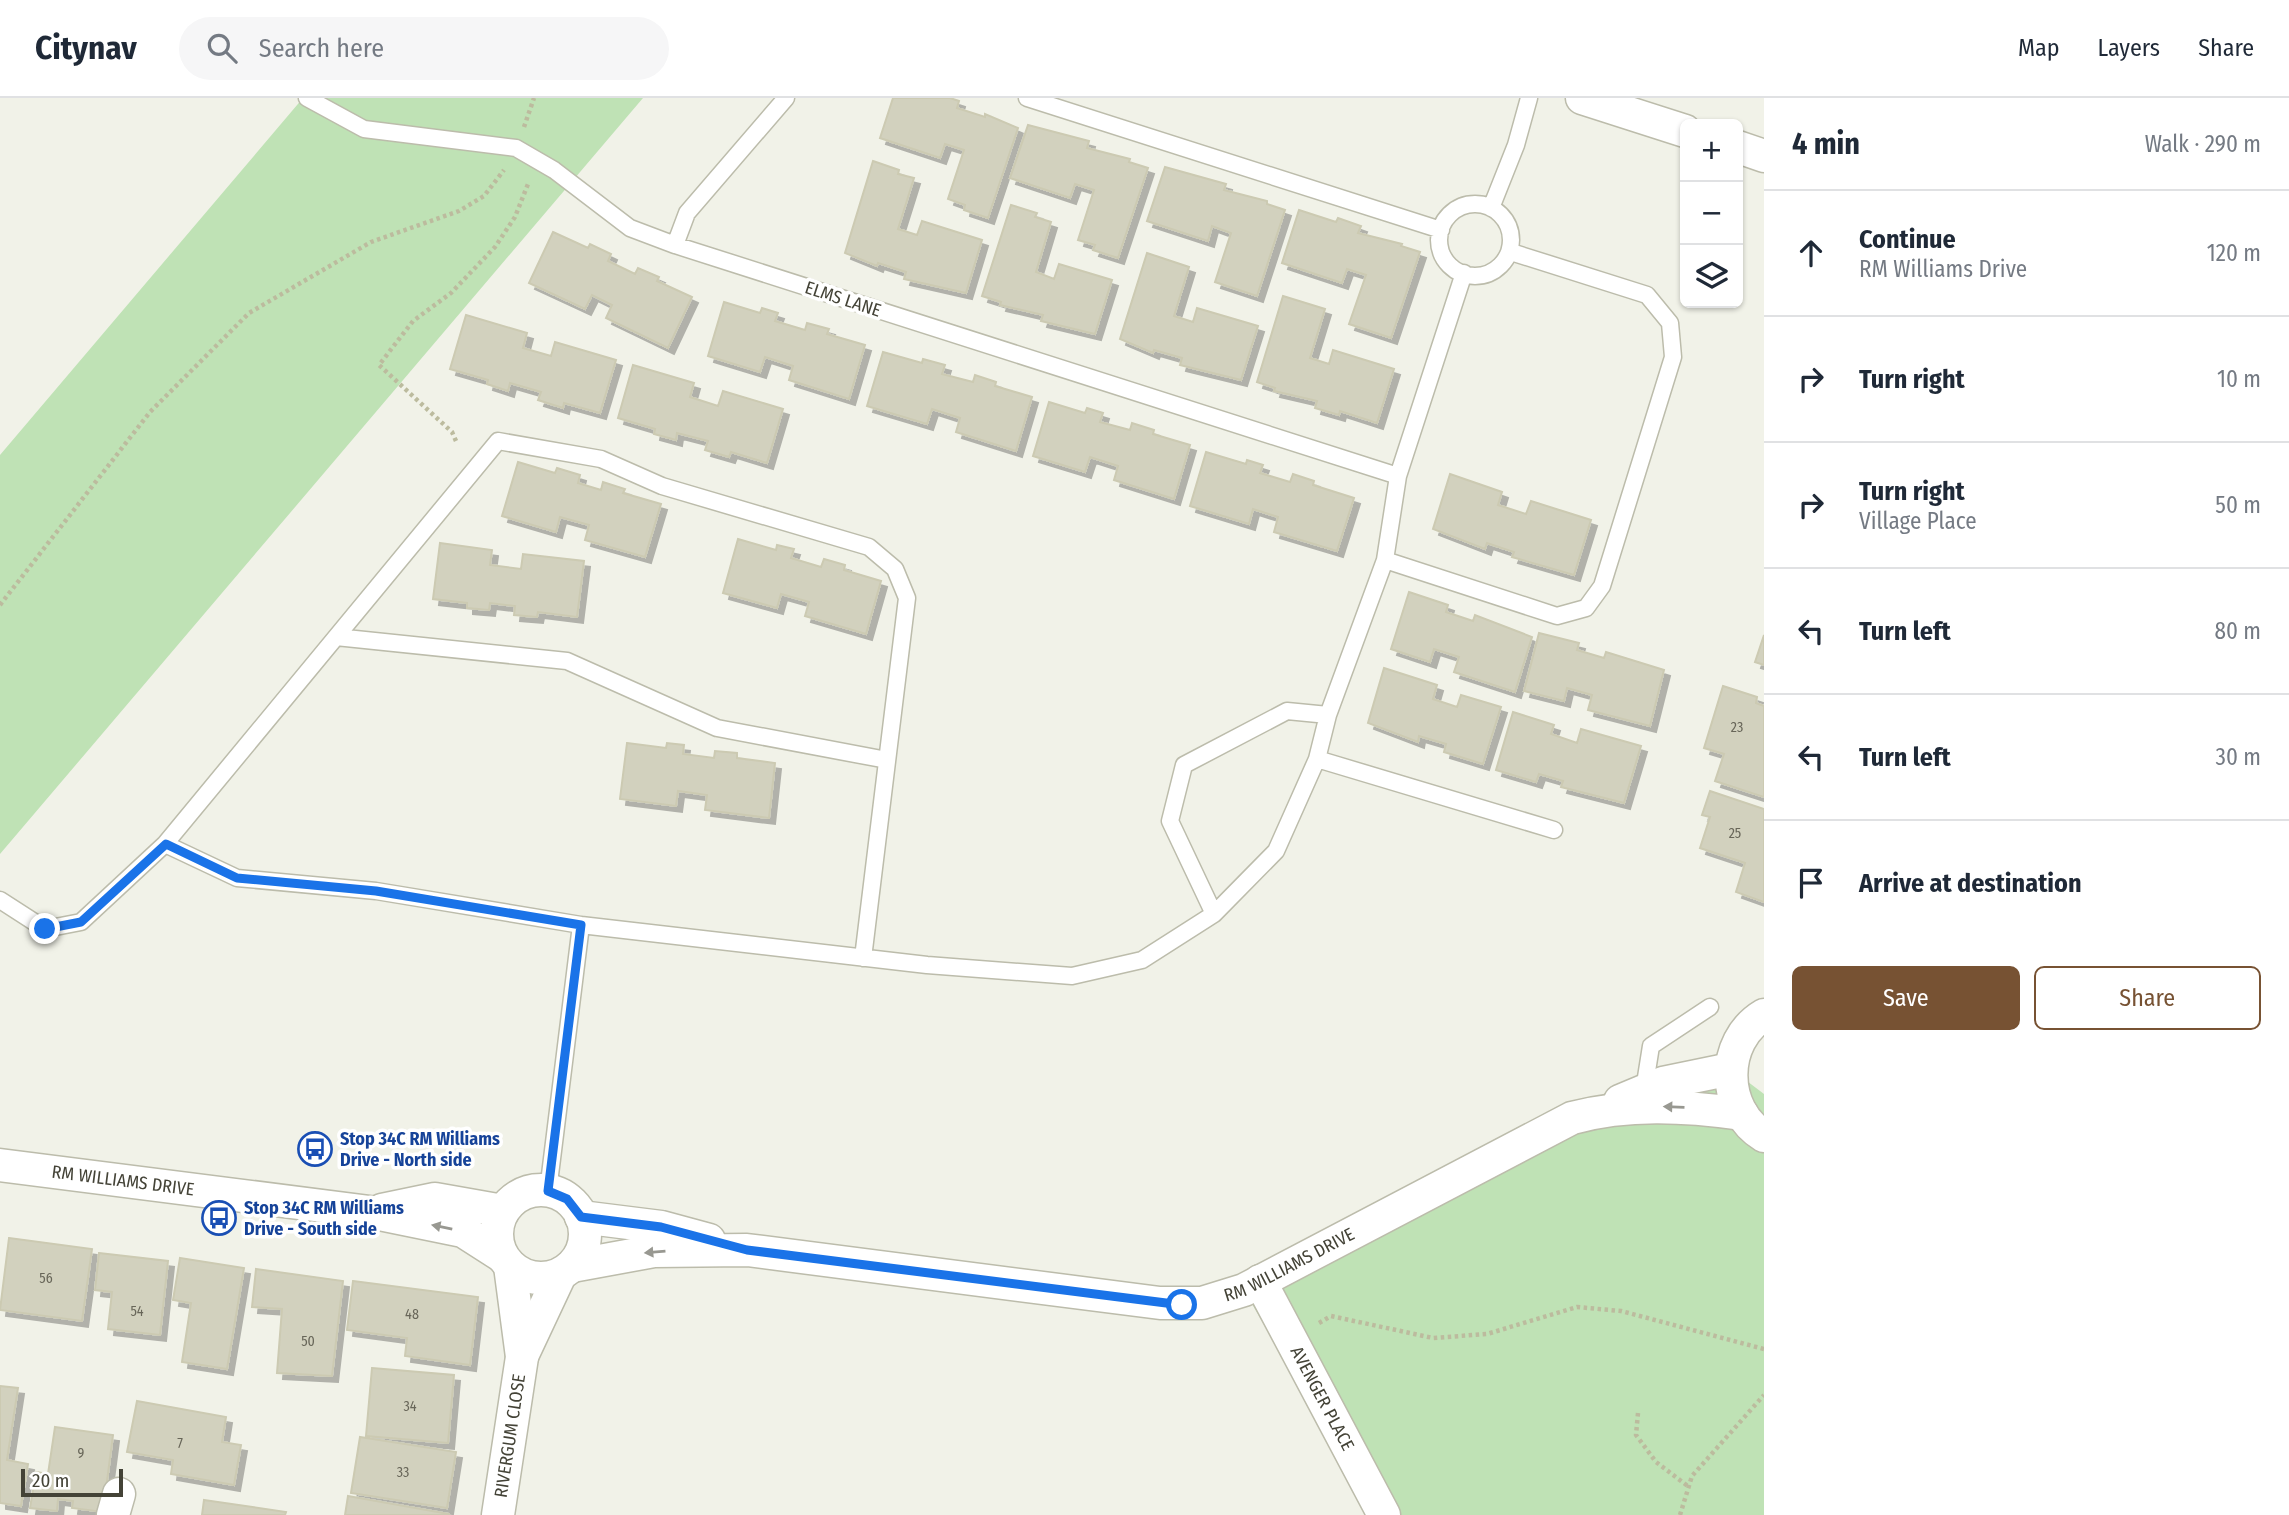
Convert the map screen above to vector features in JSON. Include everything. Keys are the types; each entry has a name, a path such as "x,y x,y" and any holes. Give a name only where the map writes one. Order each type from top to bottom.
{"street":[{"path":"1583,98 1680,129"},
{"path":"1743,149 1764,156"},
{"path":"1764,1015 1744,1034 1734,1051 1731,1069 1731,1083 1742,1114 1764,1136"},
{"name":"RM WILLIAMS DRIVE","path":"1597,1112 1644,1090 1731,1069"},
{"name":"RM WILLIAMS DRIVE","path":"581,1217 661,1227 747,1250 1160,1303 1202,1303 1235,1294 1572,1118 1597,1112 1668,1106 1742,1114"},
{"name":"RM WILLIAMS DRIVE","path":"0,1166 370,1212 463,1231 506,1261"},
{"path":"548,1191 567,1199 581,1217 585,1241 566,1271 542,1279 526,1276 506,1261 496,1234 503,1211 522,1194 548,1191"},
{"name":"RM WILLIAMS DRIVE","path":"370,1212 435,1199 503,1211"},
{"name":"RM WILLIAMS DRIVE","path":"566,1271 654,1251 747,1250"},
{"name":"RIVERGUM CLOSE","path":"498,1515 522,1356 506,1261"},
{"name":"RIVERGUM CLOSE","path":"522,1356 566,1271"},
{"name":"AVENGER PLACE","path":"1260,1281 1384,1515"}],"lane":[{"name":"ELMS LANE","path":"307,98 364,129 516,148 554,170 630,228 675,245 1398,476"},
{"path":"675,245 687,214 786,98"},
{"path":"1027,98 1441,230"},
{"path":"1491,208 1517,145 1529,98"},
{"path":"1483,204 1508,223 1511,252 1497,271 1471,277 1449,266 1438,241 1441,230 1444,220 1460,206 1483,204"},
{"path":"1385,560 1557,616 1586,608 1602,586 1673,357 1670,323 1647,295 1511,252"},
{"path":"166,844 237,878 376,891 581,925 863,958 1072,976 1142,960 1214,914 1276,851 1317,759 1328,715 1385,560 1398,476 1464,273"},
{"path":"0,901 45,929 81,922 166,844 498,441 601,459 662,486 869,547 895,569 907,598 863,958"},
{"path":"336,637 567,661 717,727 887,761"},
{"path":"1214,914 1171,821 1184,765 1287,711 1328,715"},
{"path":"1317,759 1554,830"},
{"path":"548,1191 581,925"},
{"path":"1644,1090 1651,1046 1710,1007"}],"path":[{"path":"0,605 150,412 248,313 371,242 459,211 484,196 500,177 516,148 534,98"},
{"path":"456,441 453,432 379,365 414,320 450,293 495,247 515,217 528,183"},
{"path":"1290,1338 1331,1317 1433,1339 1487,1334 1577,1307 1620,1311 1764,1349"},
{"path":"1680,1515 1692,1476 1764,1395"},
{"path":"1639,1413 1636,1435 1656,1462 1689,1487"}],"green space":[{"path":"303,98 643,98 0,854 0,455"},
{"path":"1731,1069 1764,1094 1764,1515 1374,1515 1244,1290 1597,1112"}],"building":[{"path":"893,98 950,98 959,101 957,108 985,117 985,114 1018,128 988,218 964,210 965,205 948,199 964,150 945,144 940,158 880,138"},
{"path":"1028,125 1089,141 1087,148 1130,159 1129,162 1148,168 1118,258 1093,250 1095,245 1078,240 1094,190 1075,184 1070,198 1010,178"},
{"path":"873,161 899,170 898,174 914,178 898,229 917,235 922,221 982,240 966,293 904,279 906,272 878,263 877,266 845,253"},
{"path":"1165,167 1226,184 1224,190 1267,201 1267,204 1285,210 1257,296 1215,282 1231,233 1212,226 1208,241 1147,221"},
{"path":"1011,205 1037,213 1035,217 1051,222 1036,272 1054,279 1059,264 1112,280 1095,334 1041,321 1043,315 1000,305 1001,302 982,296"},
{"path":"1299,210 1336,222 1338,218 1361,226 1358,233 1402,244 1401,246 1420,252 1391,338 1349,324 1366,275 1347,269 1342,283 1282,263"},
{"path":"553,232 588,248 590,244 611,254 608,261 635,274 638,268 659,277 657,281 692,297 668,348 606,318 612,305 592,295 585,309 529,283"},
{"path":"1147,253 1189,267 1174,316 1193,322 1197,308 1258,326 1241,380 1180,365 1182,358 1154,350 1153,353 1120,339"},
{"path":"1283,296 1325,309 1310,358 1329,364 1333,350 1394,369 1377,423 1340,411 1339,415 1315,408 1317,401 1274,391 1275,388 1257,382"},
{"path":"724,302 760,313 762,308 778,313 775,321 805,330 807,323 829,329 827,334 865,345 849,399 789,380 793,366 765,357 760,372 708,356"},
{"path":"466,315 527,333 523,348 551,356 555,342 616,360 600,413 564,403 563,408 538,400 541,392 510,383 508,391 487,384 488,380 450,369"},
{"path":"883,352 922,363 923,359 945,365 942,374 973,382 975,375 996,382 995,386 1032,397 1016,451 956,432 960,418 932,409 927,424 867,406"},
{"path":"633,365 694,383 690,397 718,406 723,391 783,409 767,463 731,452 729,457 705,450 708,441 677,433 676,440 654,434 655,429 618,418"},
{"path":"1049,402 1085,413 1087,408 1103,413 1100,422 1130,430 1132,423 1154,430 1153,434 1190,445 1174,499 1114,480 1118,466 1090,457 1085,472 1033,456"},
{"path":"1206,452 1246,464 1247,460 1263,465 1260,473 1290,482 1293,474 1314,481 1313,485 1354,498 1337,551 1274,532 1278,517 1253,509 1249,524 1190,506"},
{"path":"518,462 555,473 557,468 580,475 578,483 601,490 603,482 625,489 623,493 661,504 645,557 585,540 589,525 560,517 556,532 502,516"},
{"path":"1450,474 1502,492 1498,505 1526,514 1531,501 1591,520 1574,575 1512,557 1514,552 1487,543 1485,549 1433,529"},
{"path":"738,539 776,550 777,545 794,549 791,558 821,567 824,559 845,565 844,570 881,581 866,634 805,616 809,602 781,594 777,608 723,593"},
{"path":"440,543 492,550 490,565 521,569 523,554 584,561 577,617 538,612 537,617 514,615 515,606 490,603 489,610 467,608 467,603 433,599"},
{"path":"1409,592 1448,605 1446,612 1473,621 1475,615 1532,637 1515,692 1454,672 1459,657 1434,649 1430,662 1391,649"},
{"path":"1539,633 1579,643 1577,650 1604,658 1606,652 1664,670 1650,726 1588,710 1592,695 1567,688 1564,701 1524,691"},
{"path":"1764,635 1764,665 1755,662"},
{"path":"1384,668 1437,685 1433,699 1457,707 1461,695 1501,707 1483,764 1444,752 1446,744 1419,736 1418,742 1368,723"},
{"path":"1723,686 1757,697 1756,703 1764,706 1764,797 1715,781 1724,754 1704,748"},
{"path":"1513,712 1554,725 1551,734 1577,743 1581,729 1641,746 1624,803 1561,787 1563,781 1539,774 1536,782 1496,770"},
{"path":"627,743 666,748 667,743 684,745 683,754 714,758 715,751 737,753 737,758 775,763 769,818 705,810 707,795 678,791 676,806 620,799"},
{"path":"1710,791 1764,809 1764,902 1736,892 1745,863 1700,848 1710,817 1702,815"},
{"path":"9,1238 92,1249 82,1321 0,1310"},
{"path":"99,1253 168,1261 160,1335 108,1329 112,1292 95,1290"},
{"path":"180,1258 244,1268 227,1369 182,1362 191,1303 173,1300"},
{"path":"256,1269 343,1281 332,1376 277,1373 282,1309 252,1307"},
{"path":"353,1281 478,1297 470,1365 405,1356 407,1338 347,1330"},
{"path":"372,1368 454,1375 448,1443 366,1436"},
{"path":"0,1386 18,1388 7,1460 28,1464 21,1506 0,1503"},
{"path":"137,1401 226,1417 222,1442 241,1445 234,1485 171,1474 173,1460 127,1452"},
{"path":"55,1427 113,1435 103,1512 72,1508 73,1501 58,1499 57,1511 30,1508 36,1472 48,1474"},
{"path":"360,1437 456,1452 447,1508 351,1493"},
{"path":"348,1496 449,1514 449,1515 345,1515"},
{"path":"204,1500 286,1512 285,1515 202,1515"}],"place":[{"name":"Stop 34C RM Williams Drive - North side","path":"315,1149"},
{"name":"Stop 34C RM Williams Drive - South side","path":"219,1218"}],"route":[{"path":"45,929 81,922 166,844 237,878 376,891 581,925 576,986 548,1191 567,1199 581,1217 661,1227 747,1250 1182,1305"}]}
